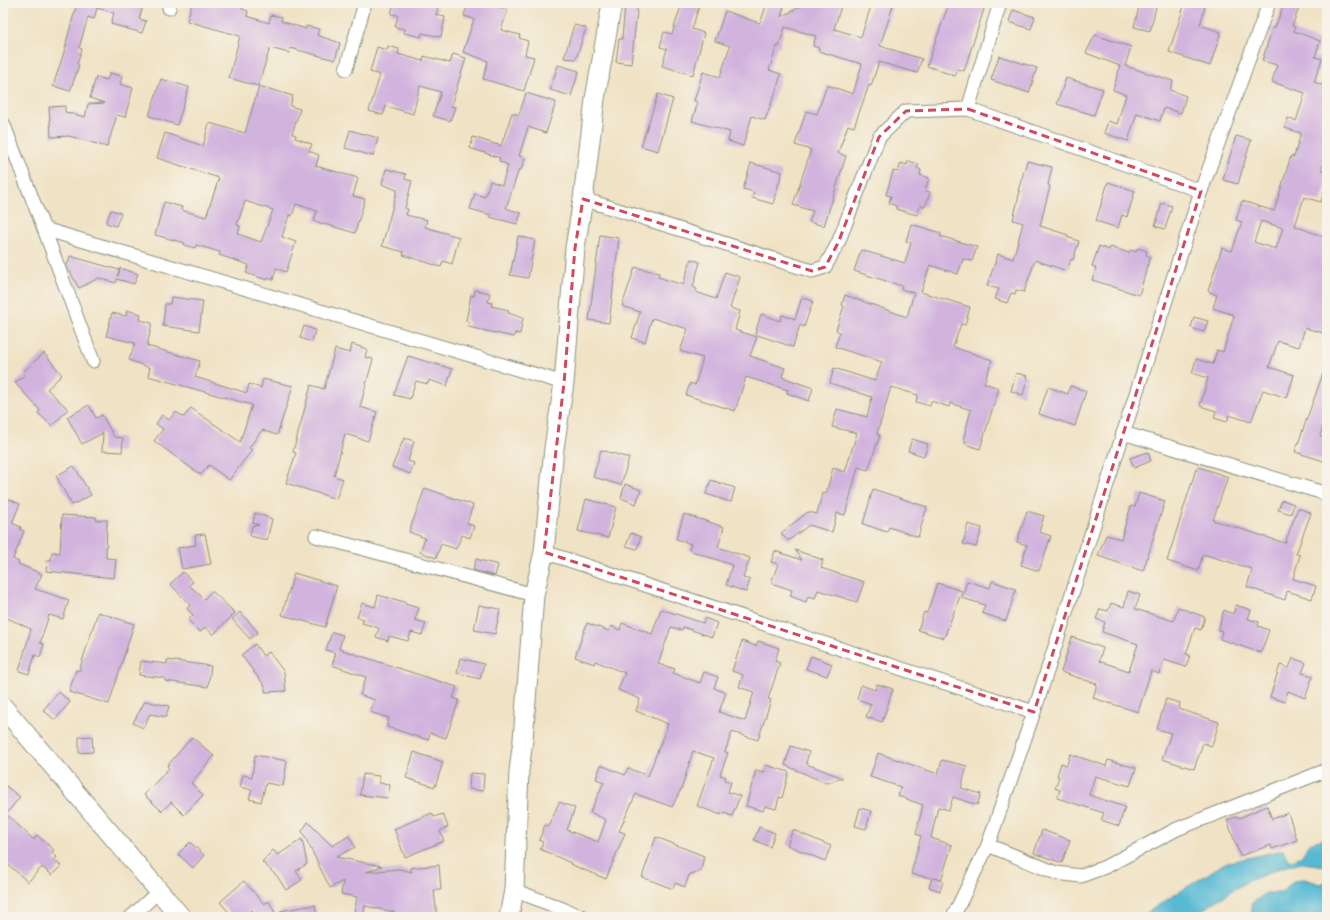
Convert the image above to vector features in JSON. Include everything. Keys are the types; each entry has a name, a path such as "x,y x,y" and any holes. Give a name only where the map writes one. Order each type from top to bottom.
{"street":[{"path":"346,69 365,3"},
{"path":"509,917 514,890 519,771 523,740 534,595 544,552 554,448 564,382 575,248 583,199 595,99 612,3"},
{"path":"968,109 1000,3"},
{"path":"953,917 988,845 1034,712 1201,191 1269,3"},
{"path":"583,199 812,271 825,267 838,244 879,137 906,112 968,109 1201,191"},
{"path":"3,123 93,361"},
{"path":"44,229 564,382"},
{"path":"1123,432 1327,494"},
{"path":"316,536 534,595"},
{"path":"544,552 1034,712"},
{"path":"3,707 158,892 181,917"},
{"path":"988,845 1056,874 1081,876 1105,867 1177,829 1327,770"},
{"path":"514,890 583,917"},
{"path":"131,917 158,892"}],"highlighted area":[{"path":"968,109 1201,191 1034,712 544,552 564,383 575,248 583,199 812,271 825,267 838,243 879,137 906,111"}],"water":[{"path":"1327,838 1327,866 1302,863 1283,867 1246,882 1191,917 1140,917 1225,863 1283,850 1289,861 1302,856 1309,843"},
{"path":"1304,879 1321,884 1327,881 1327,917 1251,916 1251,904 1266,893 1281,893 1295,880"}],"building":[{"path":"77,3 144,3 139,19 146,21 142,33 111,24 114,13 97,8 94,19 88,17 79,48 82,49 77,64 79,65 70,91 53,86 67,43"},
{"path":"192,3 243,3 242,9 248,11 247,16 269,23 271,15 282,17 281,21 306,29 306,26 319,29 317,35 340,43 335,60 290,48 289,53 270,48 258,86 229,78 240,36 187,21"},
{"path":"394,3 434,3 433,6 438,7 436,15 445,17 441,37 422,33 421,37 404,33 405,29 395,27 398,15 391,14"},
{"path":"468,3 484,3 508,10 501,30 520,35 519,38 528,41 525,55 534,57 524,91 483,79 488,61 463,52 474,19 464,16"},
{"path":"625,3 638,3 631,64 616,62 619,39 622,39"},
{"path":"682,3 700,3 692,29 704,33 693,75 662,66 667,49 660,47 664,32 672,34"},
{"path":"767,3 785,3 781,17 807,3 842,3 834,29 861,37 872,3 894,3 880,46 922,59 917,73 879,62 854,127 848,125 838,153 846,156 824,226 809,222 813,211 793,205 811,150 795,145 806,111 817,114 827,85 853,94 862,64 818,51 819,48 813,46 816,36 785,27 779,47 777,46 769,70 781,74 777,88 765,120 752,116 743,146 728,141 730,132 692,121 698,102 694,101 703,72 720,77 730,46 715,41 725,11 759,23"},
{"path":"949,3 986,3 964,71 958,69 955,76 927,66"},
{"path":"1140,3 1157,3 1150,31 1134,27"},
{"path":"1185,3 1206,3 1200,25 1221,32 1210,66 1169,52"},
{"path":"1284,3 1301,3 1292,26 1295,27 1294,31 1320,41 1315,57 1322,59 1314,82 1327,87 1327,152 1321,170 1327,172 1327,183 1321,202 1304,197 1295,226 1327,238 1327,334 1305,328 1299,347 1278,341 1269,367 1294,375 1287,398 1263,390 1251,422 1229,415 1227,422 1214,418 1216,411 1200,406 1208,378 1192,373 1196,359 1213,364 1217,350 1223,352 1234,315 1213,308 1217,295 1208,291 1222,248 1232,251 1242,222 1236,220 1242,201 1274,211 1291,156 1294,157 1301,133 1285,128 1288,118 1296,121 1305,93 1272,82 1277,65 1262,61 1273,27 1275,28","holes":["1261,221 1283,228 1276,249 1254,242"]},
{"path":"1013,10 1035,17 1031,29 1009,22"},
{"path":"574,25 586,28 576,59 564,58"},
{"path":"1095,35 1131,47 1125,66 1173,81 1170,90 1186,96 1181,113 1164,108 1160,121 1137,113 1128,141 1104,133 1108,121 1117,124 1126,95 1113,90 1120,66 1086,53"},
{"path":"388,46 399,49 398,54 423,61 424,56 450,63 453,54 466,58 451,106 455,107 450,121 433,116 441,92 420,86 413,114 386,106 383,115 369,111 380,75 370,72 377,47 387,50"},
{"path":"999,56 1037,68 1029,93 991,80"},
{"path":"558,65 579,71 571,96 550,90"},
{"path":"110,73 122,76 120,84 133,88 125,117 117,115 107,147 69,136 51,137 49,107 65,106 65,112 85,117 88,104 105,103 90,98 96,77 107,80"},
{"path":"1066,78 1103,89 1094,115 1057,104"},
{"path":"161,79 189,87 177,125 149,116"},
{"path":"259,86 293,96 290,106 300,109 292,134 296,135 295,138 312,144 309,151 319,155 316,166 358,178 353,196 365,199 355,233 314,221 317,211 296,204 292,216 289,215 282,237 296,242 286,272 276,268 273,280 268,278 267,280 246,273 249,265 219,255 220,252 196,245 195,248 184,245 185,243 155,235 164,202 182,207 181,210 206,217 219,178 157,158 165,133 203,146 209,123 245,133","holes":["245,201 273,210 261,242 238,234 240,226 237,225"]},
{"path":"526,93 556,102 546,133 528,127 519,156 525,158 521,170 519,169 506,208 521,213 517,224 490,217 491,215 470,209 475,194 485,197 490,181 502,185 508,165 499,161 500,158 470,148 473,137 501,146 512,113 519,115"},
{"path":"658,94 673,99 658,151 641,146"},
{"path":"350,130 378,138 373,156 345,148"},
{"path":"1236,136 1251,140 1238,184 1223,180"},
{"path":"908,161 919,164 917,168 921,170 920,175 929,178 925,191 930,192 925,207 920,205 917,215 896,209 896,206 889,203 891,196 886,195 893,171 898,172 901,163 907,165"},
{"path":"1027,161 1052,167 1048,185 1050,186 1040,226 1068,235 1067,237 1079,241 1073,260 1071,259 1067,271 1035,260 1024,292 1016,290 1015,294 1011,293 1007,303 995,299 999,289 987,286 998,254 1013,259 1023,223 1013,220 1020,191 1018,191"},
{"path":"751,163 782,172 773,204 752,198 754,192 743,189"},
{"path":"386,169 406,174 405,179 412,181 405,208 408,209 406,215 427,220 425,227 459,237 452,264 443,261 441,267 403,255 404,252 382,246 397,190 382,184"},
{"path":"1108,182 1135,191 1127,217 1122,215 1118,228 1096,221"},
{"path":"1162,203 1172,206 1165,229 1155,226"},
{"path":"111,210 121,213 116,226 106,223"},
{"path":"911,224 941,233 940,236 977,247 972,261 963,259 958,274 930,265 921,292 970,307 965,325 961,324 953,347 992,360 984,383 999,388 980,449 965,444 966,441 963,440 971,410 950,403 949,407 931,401 930,406 916,402 918,395 891,387 877,434 880,435 868,470 858,467 845,515 837,513 832,532 809,525 788,541 781,533 808,512 817,514 822,493 826,494 833,468 845,472 857,433 832,427 837,409 867,417 872,397 830,383 834,368 875,381 882,362 835,347 840,332 836,330 844,306 842,305 845,295 907,317 914,293 901,289 902,286 854,271 861,250 905,263 911,243 906,241"},
{"path":"600,235 619,238 609,323 589,320"},
{"path":"518,236 535,240 528,278 510,275"},
{"path":"1099,246 1109,250 1110,247 1129,253 1130,250 1136,252 1137,248 1147,251 1146,255 1150,257 1139,295 1092,280 1096,268 1092,266"},
{"path":"70,256 119,270 118,276 120,268 138,274 134,284 117,279 116,283 99,278 79,288 67,266"},
{"path":"691,259 700,262 693,287 697,289 696,292 716,299 725,272 740,277 730,308 740,311 735,330 757,337 750,356 785,368 782,377 813,388 809,401 787,393 788,390 746,377 735,411 686,395 690,383 695,385 703,358 680,351 688,329 652,318 645,342 632,338 640,312 622,306 635,267 659,273 658,277 683,285"},
{"path":"475,290 490,293 488,302 492,303 491,306 509,310 508,313 523,318 520,334 515,333 514,337 468,327 469,322 466,321 471,295 474,296"},
{"path":"171,297 203,301 199,331 163,326 165,304 170,304"},
{"path":"802,297 813,301 804,327 800,325 793,347 755,334 761,314 780,321 782,315 795,319"},
{"path":"127,310 141,314 140,320 152,323 147,346 200,361 195,377 247,393 249,384 261,388 263,379 293,386 277,435 262,430 249,448 252,450 229,480 209,465 201,475 154,441 163,429 156,424 162,415 169,420 176,412 184,417 191,408 240,442 252,405 148,376 150,368 129,360 135,343 106,336 112,313 126,316"},
{"path":"1194,317 1208,321 1204,332 1191,328"},
{"path":"304,326 315,330 312,342 300,338"},
{"path":"352,344 367,349 365,357 373,359 360,407 377,412 368,441 345,434 334,476 343,479 336,499 286,483 296,453 293,452 311,385 324,389 335,349 350,353"},
{"path":"44,353 62,375 47,389 68,409 52,426 38,413 40,410 15,383 25,375 23,372"},
{"path":"408,356 452,369 447,386 429,380 428,384 416,381 410,399 394,395"},
{"path":"1325,368 1327,368 1327,412 1320,436 1327,438 1327,462 1295,452"},
{"path":"1016,373 1028,376 1023,395 1011,391"},
{"path":"1070,386 1086,391 1075,426 1039,414 1048,387 1068,394"},
{"path":"89,405 96,418 102,415 114,437 123,438 122,452 102,451 103,433 82,444 67,417"},
{"path":"404,438 414,441 408,461 414,463 410,474 392,467"},
{"path":"912,439 928,444 924,456 908,451"},
{"path":"601,450 629,458 621,485 593,477"},
{"path":"1148,452 1151,461 1134,468 1130,458"},
{"path":"74,466 91,495 72,505 56,476"},
{"path":"1199,467 1228,477 1213,520 1285,543 1298,508 1311,513 1296,554 1300,555 1293,579 1316,586 1312,599 1287,591 1285,600 1247,587 1252,569 1203,554 1198,571 1167,561 1196,469 1198,470"},
{"path":"711,480 735,488 731,502 706,494"},
{"path":"625,484 641,490 636,504 621,498"},
{"path":"425,488 473,505 467,523 474,526 470,538 462,535 456,549 441,544 436,558 420,552 425,538 409,532"},
{"path":"873,489 927,507 918,537 889,527 887,532 863,524"},
{"path":"1139,493 1165,501 1143,571 1098,556 1106,535 1121,539 1131,506 1135,507"},
{"path":"9,499 20,504 12,523 21,527 20,529 24,531 13,559 19,562 18,564 42,574 35,589 69,600 63,619 49,615 40,643 44,644 40,657 35,655 29,674 19,671 31,629 3,616 3,515"},
{"path":"586,499 616,507 608,538 578,531"},
{"path":"1282,500 1294,504 1291,514 1278,510"},
{"path":"1027,511 1044,516 1039,532 1051,536 1039,571 1021,565 1027,545 1017,542"},
{"path":"255,513 272,519 267,540 250,536 252,526 259,525 253,523"},
{"path":"684,514 724,527 718,547 750,558 743,578 750,580 746,592 726,585 732,565 689,550 691,544 676,539"},
{"path":"62,515 96,517 96,520 107,520 106,558 116,559 114,578 46,571 47,560 51,560 52,552 60,553"},
{"path":"968,524 982,528 976,547 963,544"},
{"path":"631,533 641,537 637,549 626,546"},
{"path":"205,534 211,564 182,569 178,548 196,545 195,535"},
{"path":"795,550 823,560 821,568 864,582 857,602 818,590 815,598 808,596 806,602 790,596 792,590 771,583 778,564 771,562 775,551 802,560"},
{"path":"476,559 498,565 495,576 473,570"},
{"path":"183,572 193,582 189,585 204,599 212,591 235,613 213,635 206,627 200,632 188,620 193,615 187,609 190,605 170,584"},
{"path":"294,573 337,586 325,627 282,615"},
{"path":"967,581 990,588 992,581 1016,589 1006,621 982,613 985,605 962,598"},
{"path":"937,583 962,591 944,638 918,630 924,612 927,613"},
{"path":"1128,591 1140,595 1135,609 1174,621 1178,607 1205,617 1201,630 1195,628 1186,654 1190,655 1186,667 1164,660 1159,674 1151,671 1138,712 1093,698 1097,684 1061,672 1072,637 1103,648 1099,661 1129,671 1138,644 1102,632 1105,622 1096,619 1100,609 1108,611 1111,603 1124,607"},
{"path":"378,595 405,602 405,604 419,608 415,620 426,623 422,635 411,632 408,641 389,636 388,641 376,637 379,628 362,623 364,619 357,617 362,603 375,607"},
{"path":"479,605 500,609 495,634 474,630"},
{"path":"1236,605 1251,610 1248,619 1259,622 1258,626 1269,630 1261,653 1220,639 1222,631 1218,630 1224,610 1233,614"},
{"path":"661,609 703,623 705,618 717,623 712,637 683,627 682,630 671,627 658,664 675,669 673,673 700,683 704,672 718,677 714,688 726,693 719,712 745,721 754,692 739,687 743,675 732,671 742,641 756,646 758,641 779,648 775,661 780,663 768,699 771,700 758,740 732,732 725,752 728,753 720,775 726,777 725,780 731,782 728,792 740,796 732,816 721,812 721,815 697,806 714,758 693,751 682,787 672,807 636,794 619,831 625,833 606,879 570,864 571,863 540,849 543,842 539,840 545,825 549,826 559,802 575,808 567,830 598,842 606,820 590,812 604,782 596,779 601,765 625,775 628,768 648,776 668,724 636,711 640,699 618,690 625,673 595,661 594,664 575,657 587,623 609,631 611,626 620,630 622,623 652,634"},
{"path":"98,612 134,624 109,704 69,692 76,670 79,671"},
{"path":"240,612 258,632 250,639 232,619"},
{"path":"332,632 343,635 339,649 457,687 453,698 459,700 446,738 430,733 428,740 387,727 389,718 370,712 375,700 360,695 366,677 332,665 336,653 326,650"},
{"path":"255,644 263,656 269,652 284,672 286,691 265,692 265,686 241,655"},
{"path":"811,656 832,664 827,676 806,669"},
{"path":"460,658 484,664 480,679 457,673"},
{"path":"1293,658 1306,663 1302,673 1313,676 1305,698 1288,691 1285,702 1270,697 1280,665 1289,668"},
{"path":"167,660 211,666 208,687 165,681 165,678 139,675 141,661 167,664"},
{"path":"877,684 893,689 882,722 866,717 871,704 857,699 861,685 875,690"},
{"path":"59,692 70,702 55,720 43,710"},
{"path":"1166,699 1180,703 1179,709 1219,722 1212,746 1203,743 1194,769 1162,759 1171,733 1157,729"},
{"path":"145,701 169,706 166,717 150,714 143,728 133,723"},
{"path":"92,736 93,752 79,753 79,737"},
{"path":"192,737 214,756 191,783 203,795 184,815 171,802 162,811 144,795 169,768 167,766"},
{"path":"791,746 809,752 806,763 809,765 843,778 826,783 785,765"},
{"path":"414,752 443,762 435,787 406,778"},
{"path":"878,753 938,774 942,760 967,766 961,788 981,794 977,805 953,797 949,810 938,807 931,838 952,845 941,880 934,878 943,881 940,891 929,887 932,878 911,874 921,836 916,834 923,805 898,796 901,787 870,777"},
{"path":"1070,754 1106,766 1108,760 1136,768 1130,786 1095,776 1089,795 1125,807 1119,826 1101,820 1104,813 1057,798 1060,790 1055,788 1059,777 1057,776 1061,763 1067,765"},
{"path":"255,755 287,761 283,786 266,783 261,802 249,799 252,790 240,787 243,775 252,777"},
{"path":"766,765 789,772 782,798 779,797 776,809 765,806 763,811 746,806 756,770 764,772"},
{"path":"470,773 484,774 483,791 469,789"},
{"path":"363,774 379,776 379,783 390,784 388,798 360,795"},
{"path":"3,784 20,797 6,814 34,840 37,835 54,850 52,852 57,857 54,860 61,866 52,875 42,867 28,882 3,860"},
{"path":"1267,806 1272,819 1288,813 1297,840 1272,849 1271,845 1240,856 1227,820 1238,816 1239,818"},
{"path":"860,808 871,811 866,829 855,826"},
{"path":"432,813 434,817 443,814 448,827 440,831 444,841 405,857 394,829"},
{"path":"308,822 332,846 349,836 355,847 336,857 382,866 366,872 399,869 412,872 410,868 439,865 441,890 434,890 437,917 393,917 394,912 365,906 363,917 353,917 357,897 341,894 343,881 330,888 302,831"},
{"path":"759,827 775,833 770,847 754,840"},
{"path":"793,830 831,846 825,861 787,845"},
{"path":"1042,830 1070,840 1062,863 1034,853"},
{"path":"656,837 704,856 701,870 689,875 685,887 675,883 673,889 642,877"},
{"path":"302,839 307,864 296,871 302,880 286,890 277,876 262,862 273,850 278,855"},
{"path":"190,842 204,855 193,868 178,854"},
{"path":"244,881 264,904 269,901 277,917 256,917 252,910 244,917 233,917 220,902"},
{"path":"315,905 317,917 280,917 280,911"}]}
